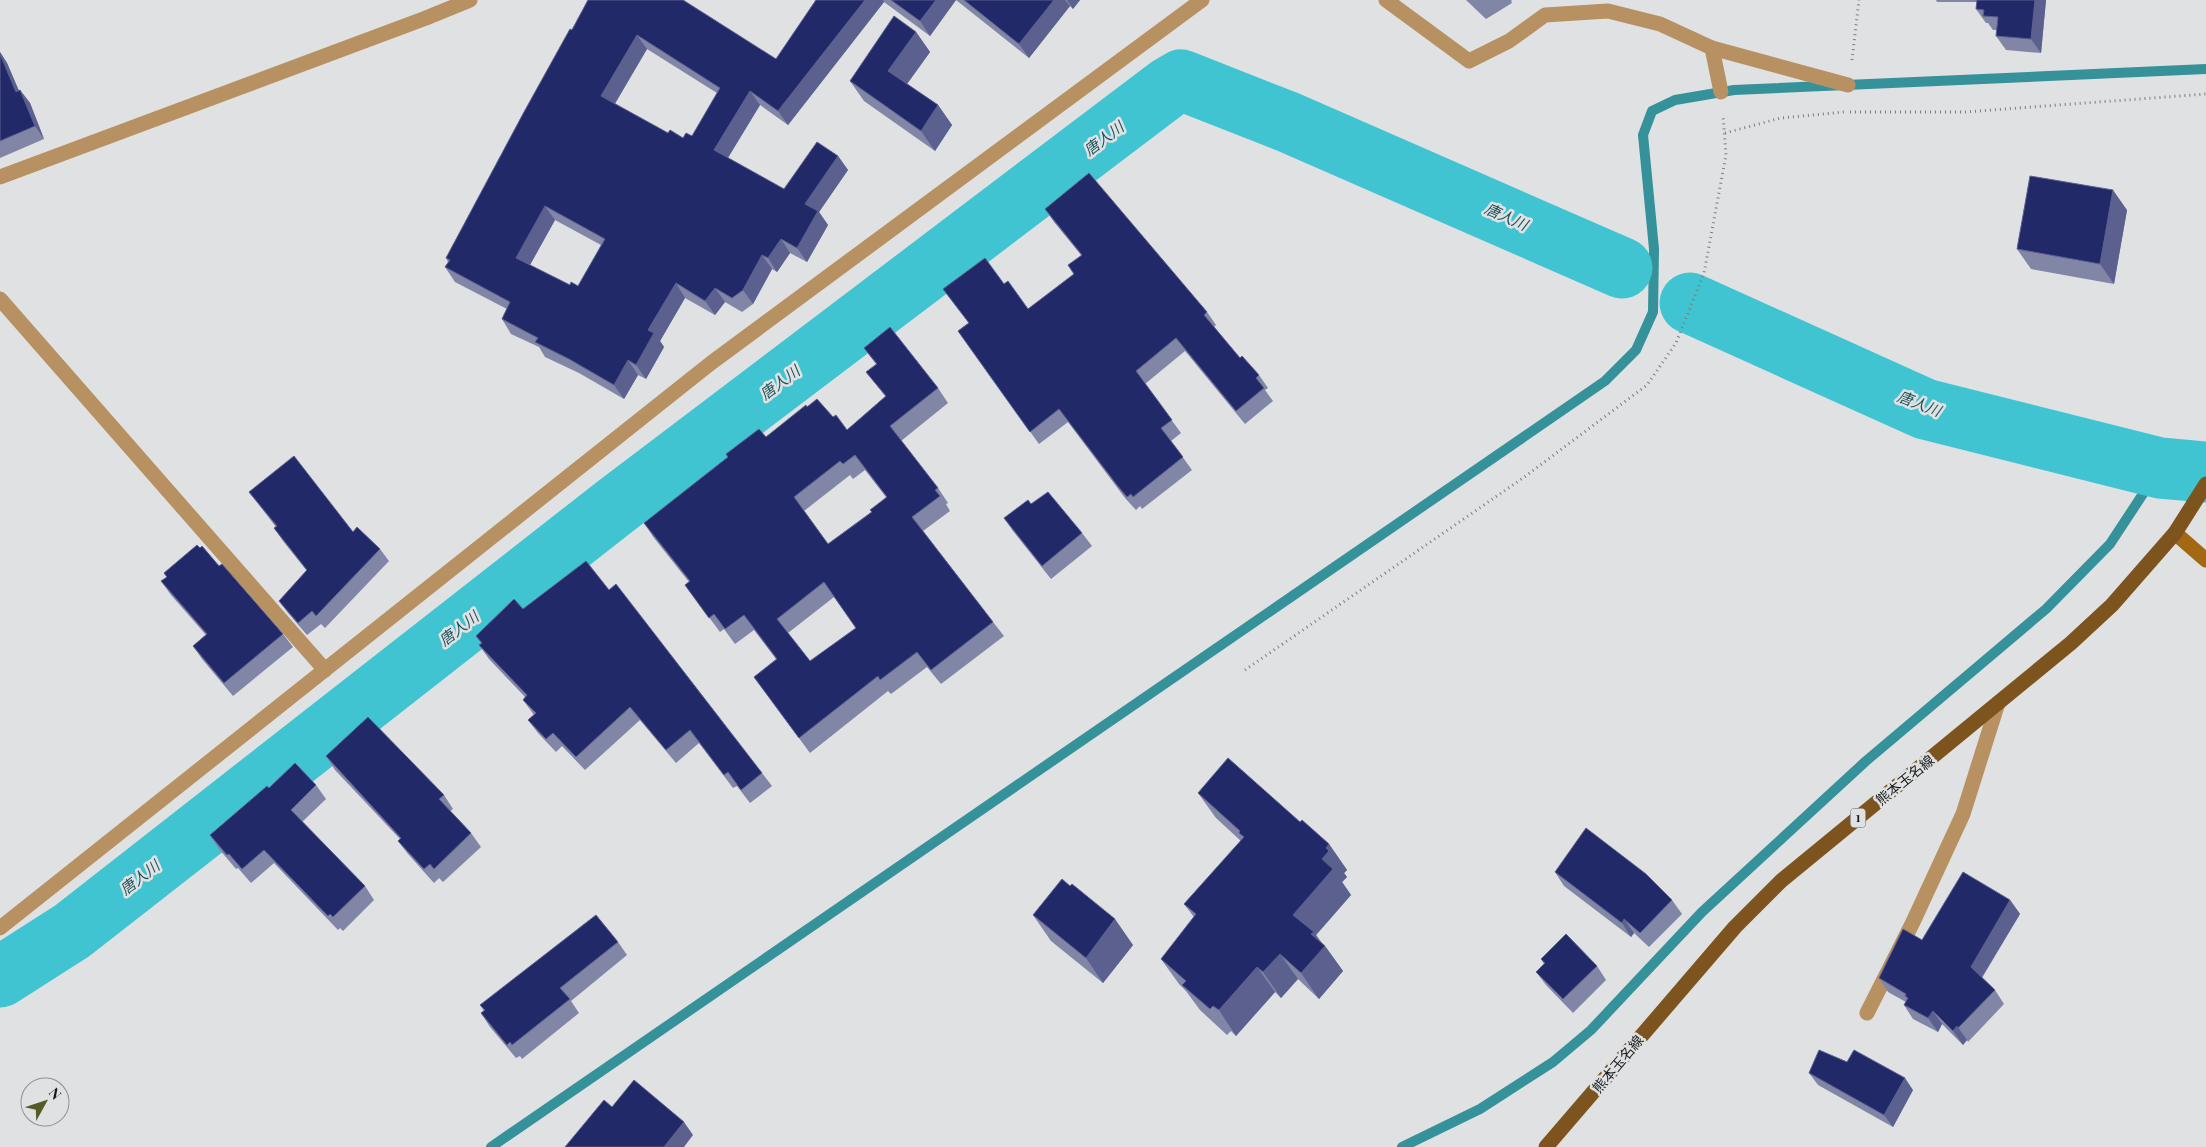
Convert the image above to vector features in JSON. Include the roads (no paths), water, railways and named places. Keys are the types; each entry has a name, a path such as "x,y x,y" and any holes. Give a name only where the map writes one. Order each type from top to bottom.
{"main road":[{"name":"熊本玉名線","path":"1546,1147 1735,927 1781,881 2071,643 2112,605 2175,533 2206,484"}],"street":[{"path":"0,177 470,0"},
{"path":"0,928 711,364 1202,0"},
{"path":"1386,0 1469,61 1509,41 1545,16 1608,11 1660,24 1712,48 1848,85"},
{"path":"1712,48 1721,92"},
{"path":"0,300 325,670"},
{"path":"2175,533 2206,560"},
{"path":"1867,1013 1913,922 1963,814 1998,703"}],"waterway":[{"path":"491,1147 1605,381 1636,350 1653,312 1654,249 1643,135 1652,111 1675,100 1734,90 2206,69"},
{"name":"唐人川","path":"0,977 72,931 617,505 1169,87 1181,80 1288,122 1622,268"},
{"name":"唐人川","path":"1690,303 1925,409 2160,468 2206,472"},
{"path":"1402,1147 1480,1109 1553,1062 1591,1030 1702,912 1866,761 2046,609 2110,544 2160,468"}]}
